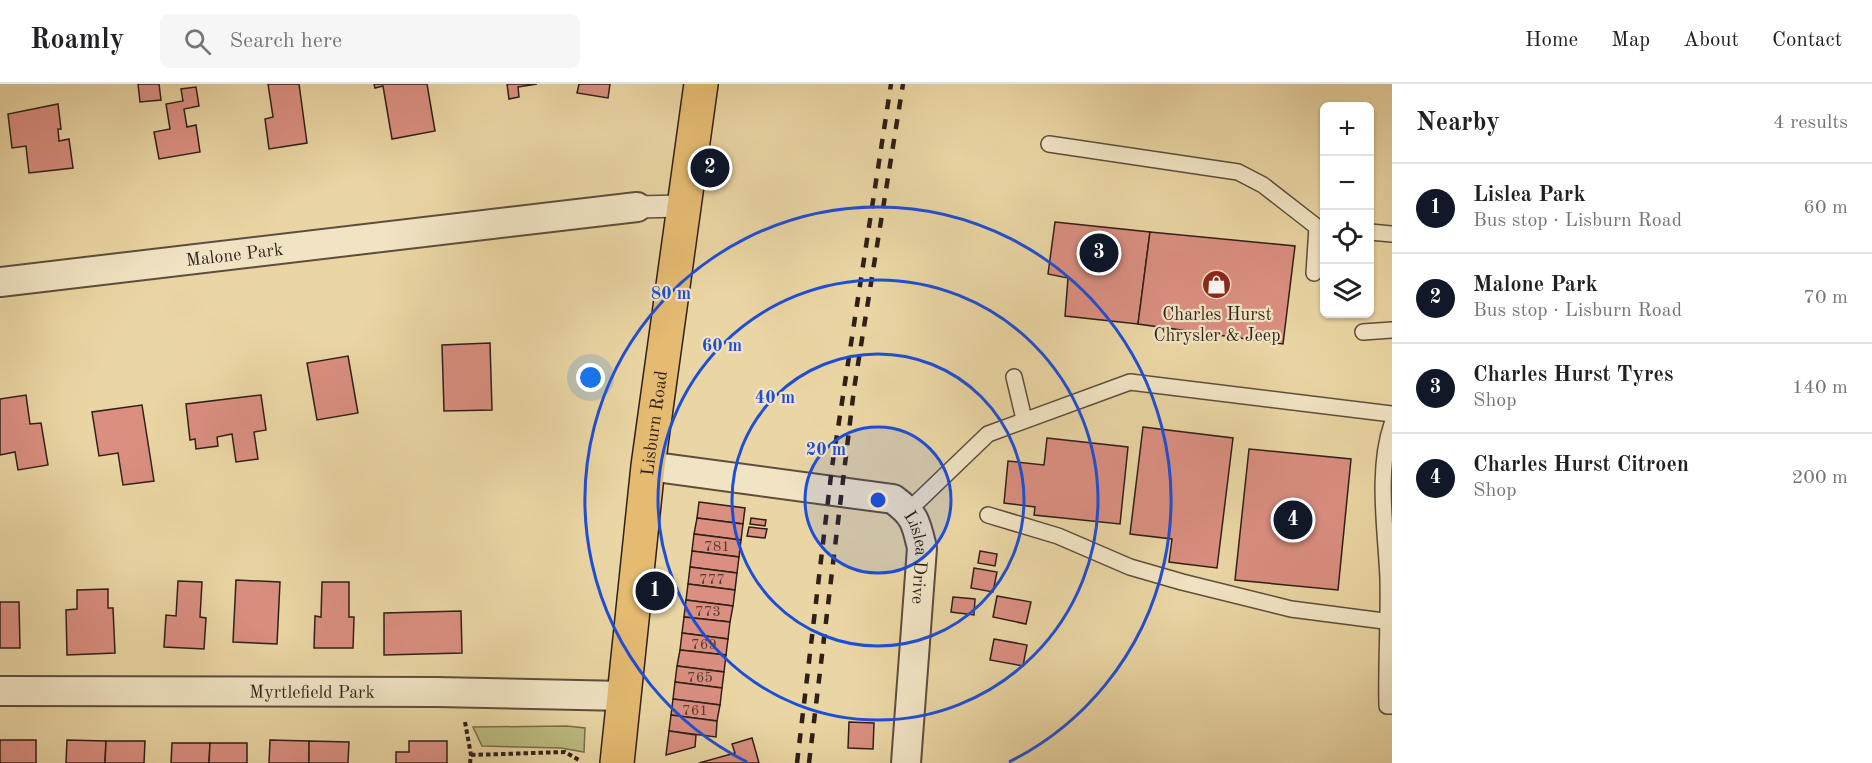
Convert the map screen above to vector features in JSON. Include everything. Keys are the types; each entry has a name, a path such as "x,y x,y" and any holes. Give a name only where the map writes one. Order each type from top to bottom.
{"main road":[{"name":"Lisburn Road","path":"617,763 648,466 701,84"}],"street":[{"name":"Malone Park","path":"0,282 637,207 683,206"},
{"name":"Lislea Drive","path":"648,466 893,499 909,510 916,521 922,548 906,763"},
{"name":"Myrtlefield Park","path":"0,691 437,692 625,696"}],"lane":[{"path":"1050,144 1238,172 1263,185 1320,226"},
{"path":"1374,232 1392,234"},
{"path":"1314,273 1320,234"},
{"path":"1363,332 1392,330"},
{"path":"1014,377 1024,419"},
{"path":"909,510 988,434 1130,382 1392,414"},
{"path":"1392,424 1388,435 1383,500 1389,621 1387,706 1392,706"},
{"path":"988,515 1058,536 1130,567 1182,582 1291,609 1389,621"}],"path":[{"path":"465,722 471,755 470,763"},
{"path":"471,755 565,752 579,760"}],"shaded area":[{"path":"567,726 585,728 584,752 561,748 482,746 473,727"}],"building":[{"path":"138,84 159,84 161,100 140,102"},
{"path":"268,84 299,84 307,143 269,149 265,119 273,117"},
{"path":"374,84 427,84 435,131 392,139 383,86 375,88"},
{"path":"507,84 537,84 518,87 519,97 509,99"},
{"path":"579,84 610,84 608,98 577,93"},
{"path":"196,87 199,106 184,109 187,127 196,125 200,152 159,159 154,132 170,129 166,104 183,101 181,89"},
{"path":"58,104 61,129 58,129 59,141 69,139 73,168 29,173 26,146 12,148 8,114"},
{"path":"1055,222 1150,232 1138,324 1065,316 1068,278 1048,274"},
{"name":"Charles Hurst Chrysler & Jeep","path":"1150,232 1295,246 1283,344 1138,324"},
{"path":"490,343 492,410 444,411 442,345"},
{"path":"348,356 358,413 317,420 307,363"},
{"path":"26,395 30,424 41,423 48,465 18,470 15,452 0,455 0,399"},
{"path":"261,395 266,430 254,432 258,459 236,462 232,434 217,437 218,446 196,449 195,439 190,440 186,404"},
{"path":"142,405 154,481 123,485 118,453 99,456 92,412"},
{"path":"1143,427 1233,438 1217,568 1169,562 1172,539 1130,534"},
{"path":"1047,438 1128,447 1120,524 1034,515 1035,507 1004,503 1008,461 1044,465"},
{"path":"1249,449 1351,459 1338,590 1235,580"},
{"path":"699,502 745,508 743,524 697,518"},
{"path":"697,518 743,524 741,540 694,534"},
{"path":"751,518 766,520 765,526 750,524"},
{"path":"749,527 767,529 765,538 747,536"},
{"path":"694,534 741,540 739,557 692,551"},
{"path":"692,551 739,557 737,573 690,567"},
{"path":"980,551 997,554 995,566 978,563"},
{"path":"690,567 737,573 735,590 688,584"},
{"path":"974,568 997,572 993,592 971,588"},
{"path":"236,580 280,582 277,644 233,642"},
{"path":"178,581 202,582 200,617 206,618 204,649 164,647 166,615 176,616"},
{"path":"322,582 349,582 349,617 354,617 353,648 314,648 315,616 321,617"},
{"path":"688,584 735,590 733,606 686,600"},
{"path":"108,589 108,608 113,608 115,653 67,655 66,610 77,609 77,590"},
{"path":"997,596 1031,602 1026,624 993,617"},
{"path":"953,597 975,599 974,615 951,612"},
{"path":"686,600 733,606 730,622 684,617"},
{"path":"0,602 19,602 20,648 0,648"},
{"path":"461,611 462,653 384,655 384,613"},
{"path":"684,617 730,622 728,639 682,633"},
{"path":"682,633 728,639 726,655 680,650"},
{"path":"994,639 1027,645 1023,666 990,660"},
{"path":"680,650 726,655 724,672 677,666"},
{"path":"677,666 724,672 722,688 675,682"},
{"path":"675,682 722,688 720,705 673,699"},
{"path":"673,699 720,705 717,721 671,715"},
{"path":"671,715 717,721 716,737 669,731"},
{"path":"849,722 874,723 873,749 848,748"},
{"path":"669,731 696,735 695,747 666,755"},
{"path":"752,738 759,763 699,763 735,753 732,744"},
{"path":"0,740 36,740 36,763 0,763"},
{"path":"67,740 106,741 105,763 66,763"},
{"path":"270,740 309,741 309,763 269,763"},
{"path":"106,741 145,741 144,763 105,763"},
{"path":"309,741 349,742 348,763 309,763"},
{"path":"409,741 447,741 447,763 396,763 396,752 409,752"},
{"path":"172,743 210,743 209,763 171,763"},
{"path":"210,743 247,743 247,763 209,763"}],"railway":[{"path":"797,763 832,467 891,84"},
{"path":"809,763 854,389 903,84"}],"place":[{"name":"Malone Park","path":"710,168"},
{"name":"Charles Hurst Tyres","path":"1099,253"},
{"name":"Charles Hurst Chrysler & Jeep","path":"1217,285"},
{"name":"Charles Hurst Citroen","path":"1293,520"},
{"name":"Lislea Park","path":"655,591"}]}
